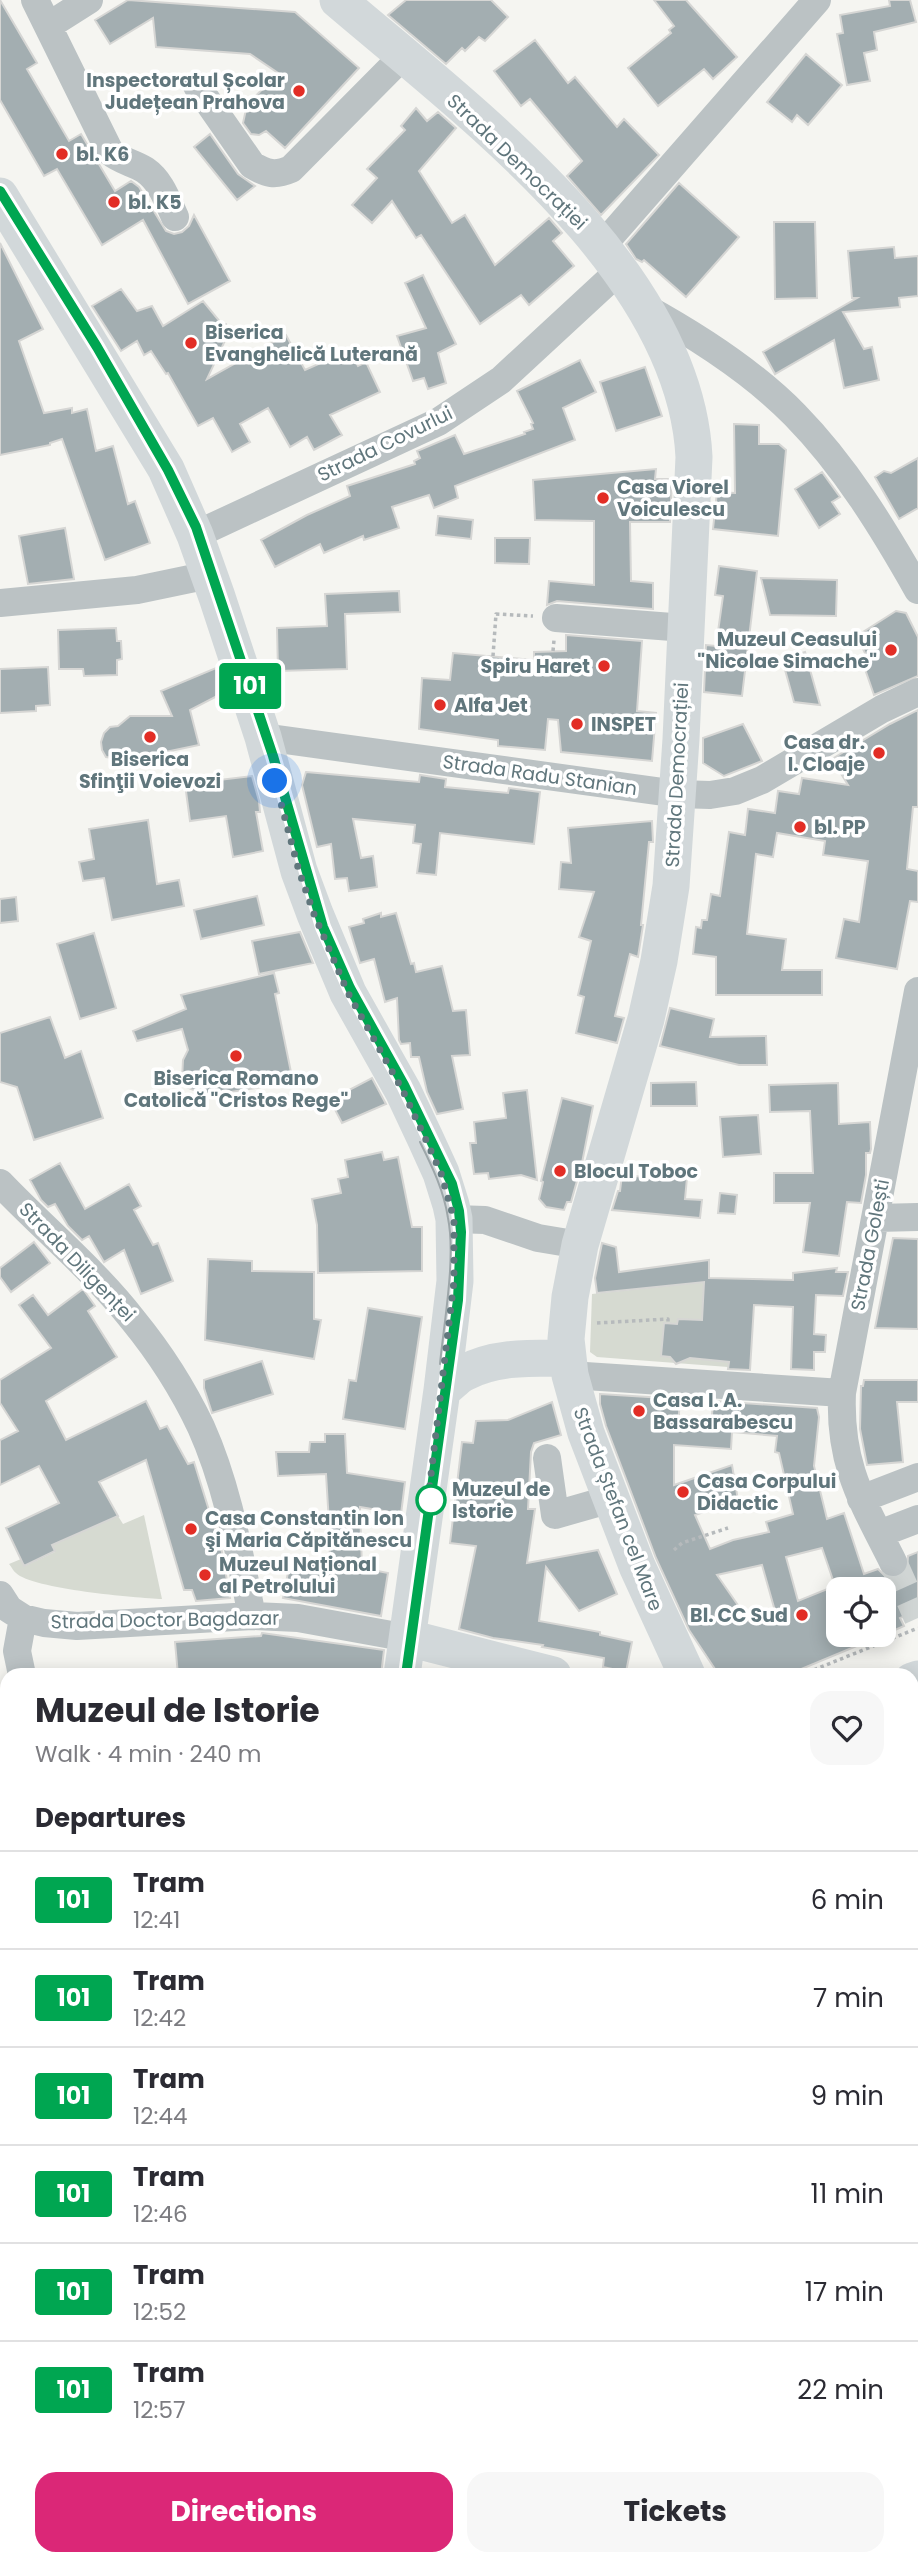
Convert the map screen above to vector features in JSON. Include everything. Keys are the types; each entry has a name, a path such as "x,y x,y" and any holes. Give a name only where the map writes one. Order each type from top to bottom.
{"main road":[{"name":"Strada Democrației","path":"338,0 500,141 576,217 644,307 680,382 693,430 694,457 678,794 671,886 657,972 646,1019 580,1245 570,1297 573,1349"},
{"path":"0,196 166,470 195,535 263,737 299,871 314,914 348,993 403,1091 426,1140 441,1173 454,1219 454,1281 442,1390 403,1668"},
{"path":"442,1390 464,1373 486,1364 573,1349"},
{"name":"Strada Ștefan cel Mare","path":"573,1349 586,1433 637,1566 684,1668"},
{"name":"Strada Doctor Bagdazar","path":"408,1638 526,1668"}],"street":[{"path":"36,0 110,152 120,160 144,169 158,181 175,217"},
{"path":"48,26 89,0"},
{"name":"Strada Covurlui","path":"195,535 438,422 501,380 610,259 817,0"},
{"path":"197,86 252,165 265,173 278,174 291,169 403,56"},
{"path":"644,307 723,356 795,415 840,469 881,526 918,590"},
{"path":"0,603 137,590 209,575"},
{"path":"556,618 685,628"},
{"name":"Strada Radu Stanian","path":"263,737 678,794 710,795 735,791 762,780 881,709 918,692"},
{"name":"Strada Golești","path":"893,1562 848,1467 841,1434 842,1393 918,991"},
{"name":"Strada Diligenței","path":"5,1196 106,1288 132,1319 182,1390 202,1429 222,1484 252,1616"},
{"path":"876,1218 918,1217"},
{"path":"454,1219 485,1220 538,1238 580,1245"},
{"path":"573,1349 842,1393"},
{"path":"547,1458 555,1515 611,1499"},
{"path":"861,1499 918,1477"},
{"path":"879,1534 918,1519"},
{"path":"0,1595 9,1609 23,1618 17,1651 21,1668"},
{"name":"Strada Doctor Bagdazar","path":"23,1618 78,1626 252,1616 298,1618 408,1638"}],"path":[{"path":"493,656 496,614 556,618 553,651"},
{"path":"573,1349 668,1319 668,1323"},
{"path":"674,1550 682,1543 727,1528"},
{"path":"818,1668 918,1628"}],"shaded area":[{"path":"735,1279 728,1367 597,1357 590,1352 592,1294"},
{"path":"144,1515 162,1599 86,1592 42,1584 16,1573 9,1564 21,1559 25,1566 55,1552 52,1545 118,1516 123,1524"}],"building":[{"path":"0,0 37,63 27,69 69,141 81,134 115,191 131,181 139,187 166,231 174,234 182,232 189,226 194,215 230,281 188,304 143,220 102,245 57,169 44,176 0,100"},
{"name":"Inspectoratul Școlar Județean Prahova","path":"128,0 295,12 359,68 285,148 266,131 259,135 251,134 243,123 247,105 278,73 250,54 156,47 153,18 110,44 95,20"},
{"path":"406,0 491,0 508,17 485,41 479,37 465,51 462,48 446,64 388,15"},
{"path":"654,0 686,0 737,57 713,79 704,69 658,106 628,68 671,33 669,30 674,26"},
{"path":"889,0 910,0 916,22 874,32 877,50 864,53 870,81 847,85 837,34 843,33 840,15 890,6"},
{"path":"535,40 568,83 575,77 617,127 624,119 659,155 601,215 567,176 582,161 530,99 521,106 494,71"},
{"path":"806,54 842,85 808,125 797,115 792,122 767,102"},
{"path":"416,108 427,121 438,112 456,128 419,171 452,223 465,215 495,265 549,218 562,233 553,241 574,266 529,305 521,295 480,324 421,235 416,238 392,201 372,223 352,205 377,178 367,169 405,130 401,126"},
{"path":"210,134 238,174 255,186 237,200 194,147"},
{"path":"679,183 739,237 686,297 644,260 642,262 636,259 626,244"},
{"path":"774,222 815,222 817,298 775,299"},
{"path":"0,243 43,329 19,341 44,413 72,408 72,413 87,409 96,451 113,446 128,504 135,501 150,543 105,560 62,439 50,445 0,455"},
{"path":"894,247 895,258 918,256 918,296 899,298 900,307 843,312 864,349 872,347 879,380 844,388 834,340 775,374 763,352 857,298 852,298 848,251"},
{"path":"423,275 456,344 438,353 446,383 428,389 424,378 413,381 397,336 426,328 405,283"},
{"path":"121,289 137,311 152,306 163,326 203,301 221,323 226,324 229,332 207,379 286,335 305,370 350,350 358,366 366,362 380,392 330,415 342,435 314,450 307,437 290,447 268,408 240,424 250,442 232,452 213,418 198,426 168,373 166,374 151,351 144,355 137,341 121,351 92,306"},
{"path":"580,360 596,392 563,408 575,440 455,486 458,498 434,508 429,495 392,507 399,528 364,540 363,536 324,553 320,544 275,567 261,540 350,496 347,486 415,464 414,461 420,458 417,451 455,435 464,454 533,429 533,423 517,391"},
{"path":"645,367 662,416 616,431 600,382"},
{"path":"734,424 759,425 759,444 779,444 786,450 778,536 713,529 717,492 735,493"},
{"path":"918,458 918,508 899,519 875,477 884,471 891,473"},
{"path":"656,469 655,479 672,479 670,522 630,522 631,581 653,583 653,609 557,601 547,605 549,581 594,585 594,521 535,520 533,480"},
{"path":"822,472 840,497 832,502 840,514 819,528 795,489"},
{"path":"438,516 473,520 471,539 436,535"},
{"path":"65,528 74,579 28,584 19,536"},
{"path":"495,538 530,538 529,564 495,563"},
{"path":"719,566 757,571 742,696 704,692 706,645 716,646 723,596 715,595"},
{"path":"761,578 837,580 836,616 770,615"},
{"path":"399,591 400,612 345,614 347,669 278,671 277,628 327,626 325,594"},
{"name":"Muzeul Ceasului \"Nicolae Simache\"","path":"896,611 906,613 918,637 918,676 874,695 865,669 869,661 858,639 860,634"},
{"path":"116,628 117,641 121,641 122,659 117,660 117,675 84,676 83,669 59,669 58,630"},
{"path":"566,635 642,641 637,711 656,713 652,761 561,752 558,720 548,719 545,750 498,746 498,740 419,729 422,678 450,680 453,653 534,660 534,652 566,651"},
{"path":"805,652 820,705 794,702 782,659"},
{"path":"48,667 50,705 36,706 36,711 0,713 0,669"},
{"name":"Biserica Sfinţii Voievozi","path":"216,668 225,692 190,710 199,745 156,754 150,765 142,767 127,760 106,757 101,742 110,727 118,726 130,716 172,716 161,691"},
{"path":"918,710 918,807 913,807 907,869 918,871 918,902 910,901 897,969 836,958 844,919 859,922 868,861 823,855 825,841 777,833 773,857 756,854 747,934 786,939 782,970 822,970 822,995 716,995 716,957 693,954 696,927 701,928 702,920 707,920 711,894 720,896 729,832 745,835 748,809 775,813 778,791 799,794 802,778 848,785 832,759"},
{"path":"743,724 762,761 724,776 703,763 703,738"},
{"path":"306,772 419,782 420,775 446,779 445,787 508,793 509,788 540,792 534,844 440,833 436,875 417,873 421,844 413,843 415,825 353,819 361,858 373,856 377,887 349,891 347,878 335,879 331,844 317,847 302,785"},
{"path":"252,776 259,801 260,812 256,812 263,851 233,857 226,816 190,821 185,784"},
{"path":"148,820 157,884 179,880 184,906 112,920 104,878 83,881 79,862 94,859 89,829"},
{"path":"652,821 653,842 649,842 638,957 630,954 615,1016 624,1018 617,1043 576,1033 584,997 578,995 591,941 579,937 594,892 559,889 561,862 571,863 568,828"},
{"path":"257,896 264,925 201,939 194,910"},
{"path":"16,897 18,921 0,923 0,899"},
{"path":"381,913 381,917 396,913 411,964 414,963 416,972 442,966 453,1011 466,1010 470,1055 452,1056 463,1109 437,1114 427,1092 419,1057 411,1057 410,1043 401,1044 399,1040 397,998 385,1002 374,959 360,963 349,927 364,923 363,919"},
{"path":"300,932 313,963 259,974 252,941"},
{"path":"94,933 116,1008 80,1019 57,944"},
{"path":"274,973 279,993 275,994 293,1082 218,1094 201,1093 186,1087 182,1080 183,1060 188,1050 182,1029 137,1041 133,1031 186,1009 181,995"},
{"path":"670,1008 714,1019 710,1037 766,1036 767,1065 739,1065 660,1046"},
{"path":"50,1017 65,1058 81,1051 103,1118 34,1140 17,1087 0,1082 0,1033"},
{"path":"372,1078 386,1104 342,1123 330,1100"},
{"path":"696,1082 697,1106 651,1106 651,1083"},
{"path":"838,1083 839,1124 870,1122 871,1149 870,1153 866,1153 866,1175 861,1203 847,1202 839,1256 803,1252 810,1203 774,1203 774,1173 813,1173 810,1111 770,1112 769,1085"},
{"path":"527,1090 537,1180 521,1175 489,1179 488,1173 474,1174 470,1143 476,1143 474,1122 506,1118 503,1093"},
{"name":"Blocul Toboc","path":"562,1098 593,1106 582,1163 571,1202 567,1202 564,1210 546,1207 539,1199"},
{"path":"758,1115 761,1154 723,1157 720,1117"},
{"path":"382,1152 384,1160 398,1157 412,1227 422,1227 422,1271 318,1273 317,1225 312,1199 341,1193 338,1179 348,1177 345,1160"},
{"path":"60,1163 85,1209 129,1184 141,1206 134,1210 153,1245 158,1243 173,1281 141,1294 124,1250 104,1262 89,1236 82,1240 68,1226 55,1204 48,1207 41,1200 30,1180"},
{"path":"645,1174 687,1178 685,1199 702,1200 700,1218 612,1210 620,1191 622,1175 645,1177"},
{"path":"720,1193 737,1195 735,1214 718,1213"},
{"path":"893,1238 918,1239 918,1329 875,1328"},
{"path":"34,1242 50,1263 11,1292 0,1277 0,1268"},
{"path":"602,1243 616,1247 619,1272 709,1260 709,1278 793,1280 793,1273 837,1268 836,1272 848,1272 843,1296 816,1295 814,1334 826,1335 825,1352 814,1352 814,1370 791,1369 793,1307 754,1305 750,1370 728,1369 729,1362 690,1358 676,1364 670,1357 661,1356 664,1323 677,1324 678,1319 702,1320 704,1282 597,1293 595,1278"},
{"path":"208,1259 252,1261 252,1271 314,1272 314,1319 321,1320 314,1359 205,1340"},
{"path":"83,1289 95,1306 88,1311 117,1357 46,1401 66,1440 146,1401 160,1429 167,1426 188,1464 194,1462 222,1552 230,1598 196,1601 192,1590 184,1590 146,1460 99,1482 118,1516 52,1545 55,1551 24,1566 6,1528 59,1503 39,1466 0,1485 0,1440 18,1431 0,1403 0,1380 51,1348 19,1305 33,1295 48,1315"},
{"path":"368,1308 422,1317 405,1429 343,1419 349,1380 356,1381"},
{"path":"262,1361 273,1394 212,1413 204,1380"},
{"path":"864,1380 918,1380 918,1402 897,1402 903,1462 867,1465 860,1429 861,1386"},
{"path":"600,1394 680,1399 678,1427 711,1429 713,1401 817,1408 819,1417 814,1466 827,1519 844,1513 864,1574 878,1569 888,1577 832,1577 822,1548 786,1557 798,1601 826,1590 826,1647 854,1647 804,1668 714,1668 689,1630 656,1558 606,1426","holes":["732,1432 777,1436 775,1452 779,1453 793,1514 766,1522 769,1532 733,1540 710,1549 695,1515 738,1500 732,1465 674,1485 674,1445 731,1449","762,1565 775,1611 749,1621 717,1575"]},
{"path":"552,1402 561,1435 534,1443 531,1452 528,1509 535,1509 527,1563 598,1550 617,1594 579,1611 546,1567 539,1621 600,1632 600,1635 632,1642 627,1668 603,1667 604,1658 493,1638 459,1629 476,1546 450,1543 462,1442 473,1443 476,1421 508,1420"},
{"path":"325,1434 345,1434 347,1473 405,1482 401,1514 360,1507 362,1568 388,1573 381,1616 283,1598 291,1557 330,1564 329,1523 326,1474 278,1476 276,1452 309,1452 310,1442 325,1442"},
{"path":"918,1552 918,1611 900,1618 904,1626 896,1630 896,1577 907,1570 908,1556"},
{"path":"262,1633 384,1650 382,1668 177,1668 175,1642 261,1636"}],"tunnel":[{"path":"893,1562 918,1618"}],"tram line":[{"path":"0,191 97,347 168,470 196,527 273,756 323,927 350,987 404,1085 452,1184 462,1232 458,1300 407,1668"},
{"name":"101","path":"0,191 97,347 168,470 196,527 273,756 323,927 350,988 404,1085 452,1184 461,1232 458,1300 407,1668"},
{"path":"420,1142 441,1188 450,1234 450,1271 440,1364"}],"place":[{"name":"Inspectoratul Școlar Județean Prahova","path":"299,91"},
{"name":"bl. K6","path":"62,154"},
{"name":"bl. K5","path":"114,202"},
{"name":"Biserica Evanghelică Luterană","path":"191,343"},
{"name":"Casa Viorel Voiculescu","path":"603,498"},
{"name":"Muzeul Ceasului \"Nicolae Simache\"","path":"891,650"},
{"name":"Spiru Haret","path":"604,666"},
{"name":"Alfa Jet","path":"440,705"},
{"name":"INSPET","path":"577,724"},
{"name":"Biserica Sfinţii Voievozi","path":"150,737"},
{"name":"Casa dr. I. Cloaje","path":"879,753"},
{"name":"bl. PP","path":"800,827"},
{"name":"Biserica Romano Catolică \"Cristos Rege\"","path":"236,1056"},
{"name":"Blocul Toboc","path":"560,1171"},
{"name":"Casa I. A. Bassarabescu","path":"639,1411"},
{"name":"Casa Corpului Didactic","path":"683,1492"},
{"name":"Muzeul de Istorie","path":"431,1500"},
{"name":"Casa Constantin Ion şi Maria Căpitănescu","path":"191,1529"},
{"name":"Muzeul Național al Petrolului","path":"205,1575"},
{"name":"Bl. CC Sud","path":"802,1615"}],"route":[{"path":"275,781 299,871 314,914 348,993 403,1091 441,1173 451,1205 454,1219 454,1281 428,1500 431,1500"}]}
